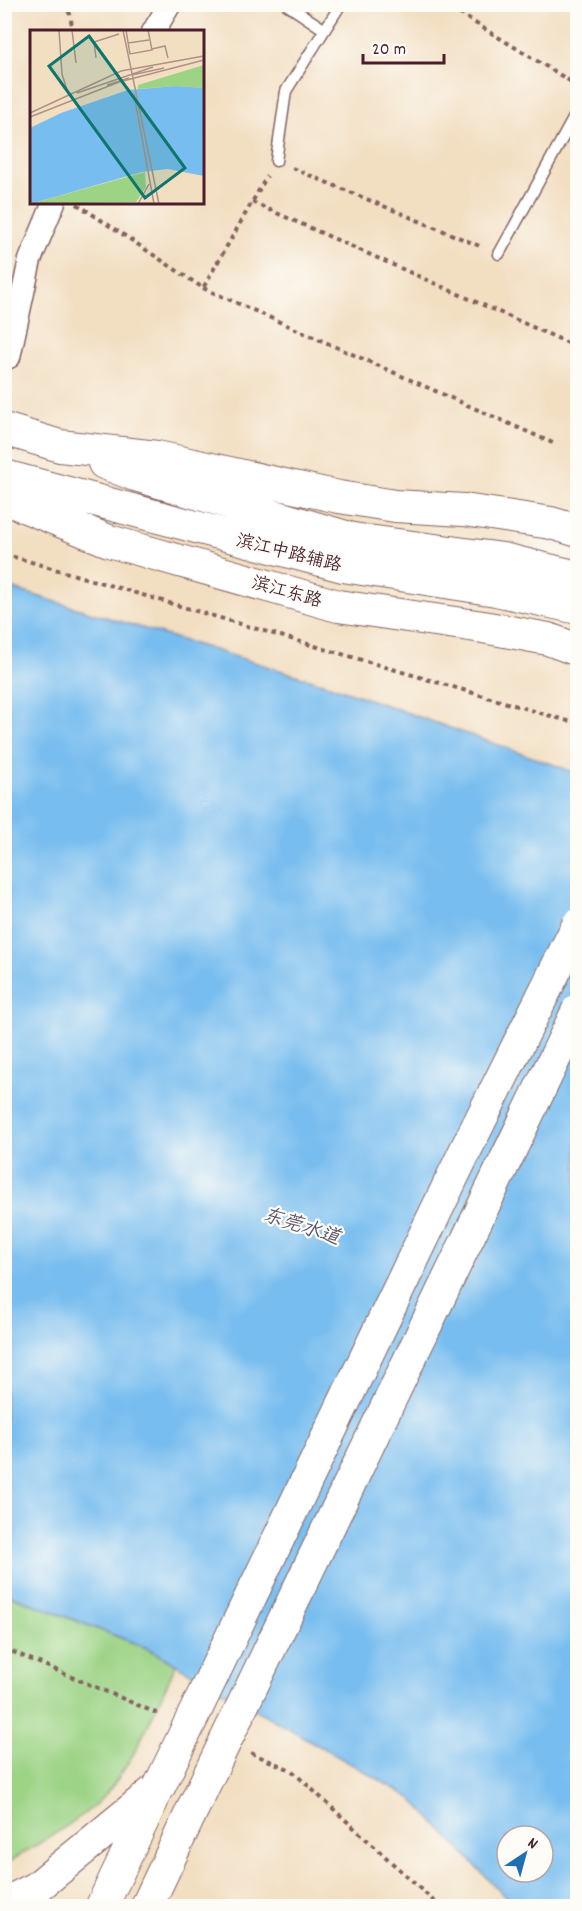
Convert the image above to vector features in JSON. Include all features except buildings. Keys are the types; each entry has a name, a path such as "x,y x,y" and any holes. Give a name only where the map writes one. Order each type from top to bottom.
{"main road":[{"path":"4,429 60,446 157,457 339,497 395,506 464,510 551,523 578,531"},
{"name":"滨江中路辅路","path":"60,446 135,475 353,539 503,560 578,577"},
{"name":"滨江中路辅路","path":"4,476 343,566 423,581 496,590 578,608"},
{"name":"滨江东路","path":"4,498 109,541 338,606 483,627 548,639 578,650"},
{"path":"102,1906 466,1149 578,925"},
{"path":"155,1898 195,1804 578,1010"},
{"path":"4,1904 36,1888 159,1787"}],"street":[{"path":"154,30 170,4"},
{"path":"9,357 30,260 53,204"}],"lane":[{"path":"286,4 325,30"},
{"path":"276,161 286,92 341,4"},
{"path":"499,254 578,110"}],"path":[{"path":"63,4 70,14 73,30"},
{"path":"444,4 578,86"},
{"path":"203,288 276,161 499,254"},
{"path":"252,202 575,346"},
{"path":"78,204 203,288 555,444"},
{"path":"4,554 578,724"}],"green space":[{"path":"4,1593 147,1648 176,1665 132,1757 109,1790 96,1804 74,1821 5,1865"}],"water":[{"name":"东莞水道","path":"4,586 332,686 577,773 577,1906 514,1906 411,1798 147,1648 5,1593"}]}
